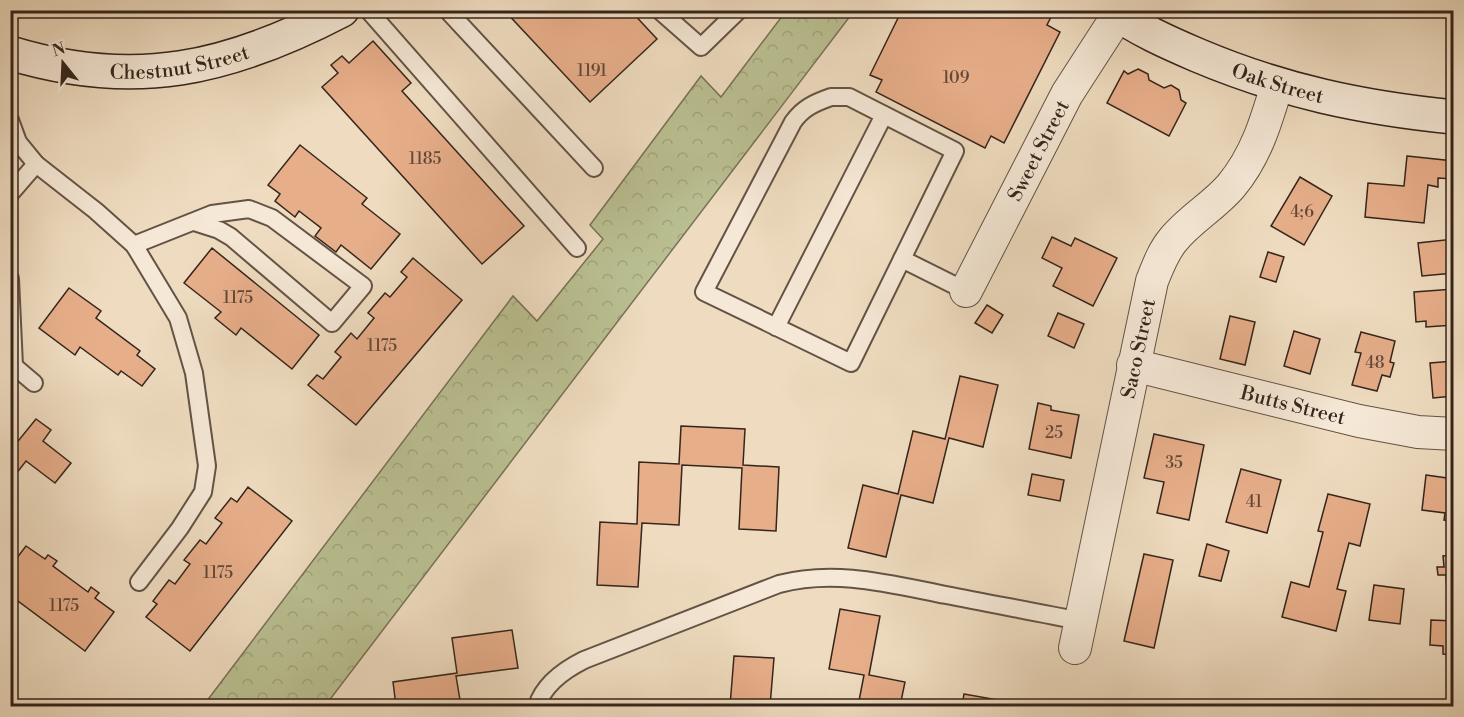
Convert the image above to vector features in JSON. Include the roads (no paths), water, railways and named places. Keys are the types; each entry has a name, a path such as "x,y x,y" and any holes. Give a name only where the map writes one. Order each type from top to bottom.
{"street":[{"name":"Chestnut Street","path":"10,53 44,64 95,72 129,73 169,70 246,53 296,34 342,10"},
{"name":"Oak Street","path":"1115,13 1180,48 1277,85 1366,105 1454,117"},
{"name":"Sweet Street","path":"966,291 1067,94 1115,13"},
{"name":"Saco Street","path":"1078,635 1146,303 1161,257 1173,239 1230,188 1245,168 1258,145 1277,85"},
{"name":"Butts Street","path":"1133,365 1369,423 1418,432 1454,434"}],"lane":[{"path":"368,10 577,248"},
{"path":"447,10 594,168"},
{"path":"659,10 701,47 739,10"},
{"path":"849,97 884,115 955,151 851,363 704,292 800,112 820,101 849,97"},
{"path":"776,327 884,115"},
{"path":"10,120 18,141 36,164 96,211 134,245 178,318 194,374 207,466 203,492 180,528 139,582"},
{"path":"10,195 36,164"},
{"path":"134,245 212,214 249,209 272,218 363,286 332,323 231,237 219,230 194,222"},
{"path":"902,259 966,291"},
{"path":"10,279 14,366 34,383"},
{"path":"537,706 552,681 584,660 779,584 796,580 832,577 877,581 1078,635"}]}
